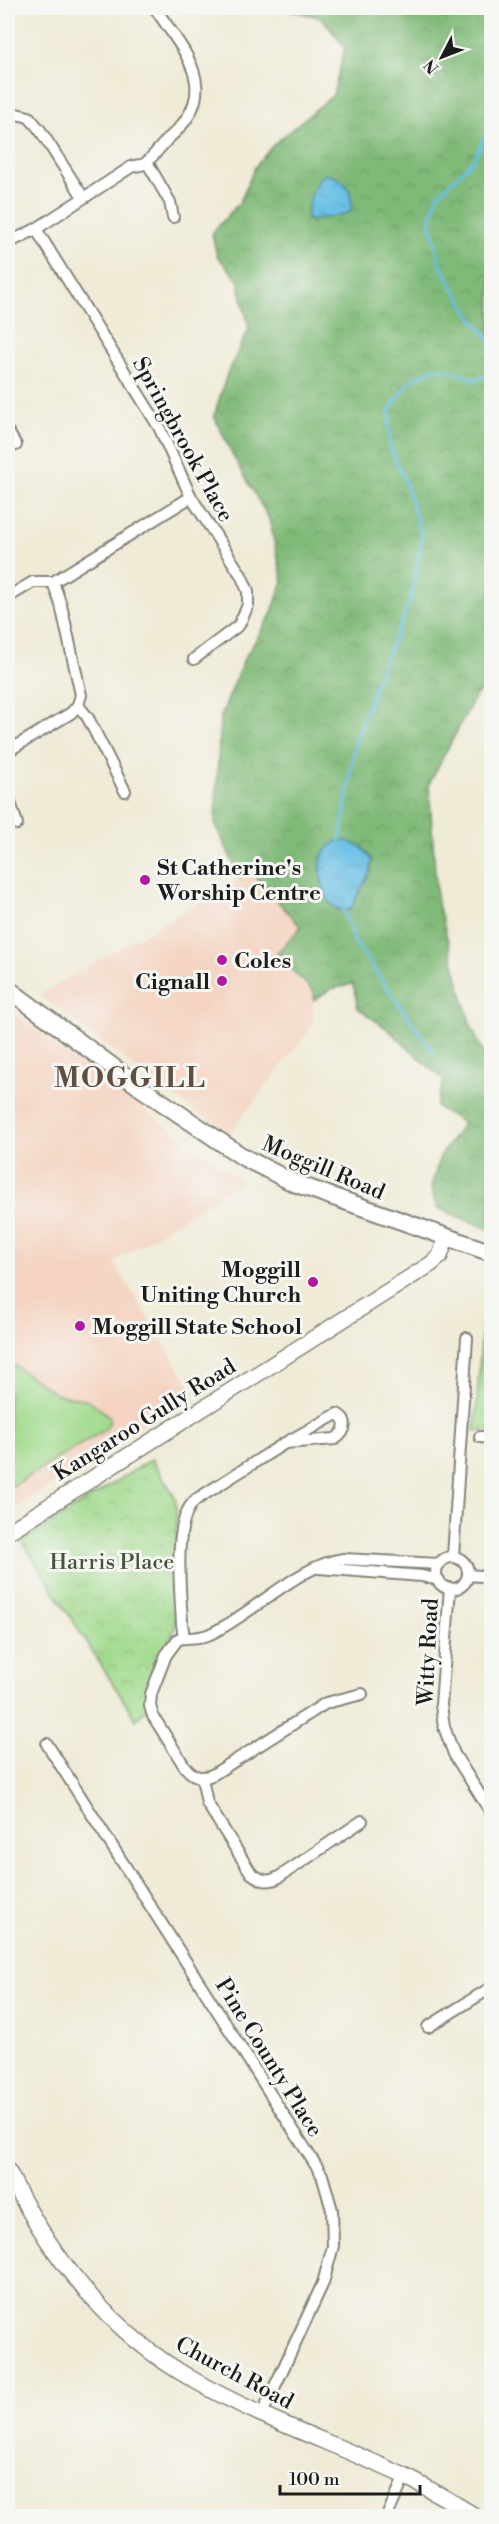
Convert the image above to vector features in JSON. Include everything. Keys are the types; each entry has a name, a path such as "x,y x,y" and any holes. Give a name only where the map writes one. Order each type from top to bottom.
{"main road":[{"name":"Moggill Road","path":"8,989 144,1090 243,1157 294,1184 492,1252"},
{"name":"Kangaroo Gully Road","path":"8,1532 431,1264 440,1256 447,1238"},
{"name":"Church Road","path":"8,2171 30,2214 56,2255 111,2317 137,2341 191,2379 262,2414 405,2476 475,2517"}],"street":[{"path":"8,243 36,229 131,167 147,162 191,116 197,96 197,80 189,62 155,8"},
{"path":"8,112 29,117 40,130 82,197"},
{"path":"147,162 170,202 173,217"},
{"name":"Springbrook Place","path":"36,229 159,427 191,497 241,575 248,591 248,605 239,625 194,659"},
{"path":"8,432 16,445"},
{"path":"8,597 33,582 53,582 191,497"},
{"path":"8,751 71,712 78,705 81,695 61,605 53,582"},
{"path":"78,705 88,718 124,791"},
{"path":"8,796 17,824"},
{"path":"453,1557 467,1338"},
{"path":"184,1638 180,1530 187,1509 196,1499 285,1443 337,1414 345,1422 341,1435 335,1439 285,1443"},
{"path":"362,1694 326,1703 214,1774 202,1778 190,1773 185,1767 153,1716 150,1706 151,1694 170,1647 178,1639 211,1634 333,1561 439,1564 453,1557 462,1561 468,1575 492,1577"},
{"name":"Witty Road","path":"439,1564 436,1573 439,1581 450,1588 464,1584 468,1575"},
{"path":"318,1568 422,1576 439,1581"},
{"name":"Witty Road","path":"450,1588 441,1705 444,1727 454,1754 492,1814"},
{"name":"Pine County Place","path":"47,1744 322,2175 332,2210 333,2246 323,2283 262,2414"},
{"path":"202,1778 207,1803 251,1873 260,1880 270,1882 279,1878 362,1821"},
{"path":"428,2027 492,1987"},
{"path":"387,2517 405,2476"}],"shaded area":[{"path":"251,872 301,928 274,954 313,993 313,1025 228,1136 39,995"},
{"name":"Moggill State School","path":"12,1012 242,1181 114,1262 192,1389 8,1514 8,1014"}],"green space":[{"path":"283,8 491,8 491,682 476,695 429,784 437,900 470,1023 491,1065 491,1230 437,1208 431,1188 440,1156 464,1123 436,1107 444,1080 386,1028 358,1008 353,984 331,989 314,1000 314,992 276,954 301,927 251,872 240,878 215,823 220,719 244,659 271,615 283,581 269,519 232,454 214,416 227,374 249,328 238,280 217,256 212,233 240,202 255,167 274,144 333,95 345,48 322,18"},
{"path":"491,1312 491,1431 475,1431 482,1325"},
{"path":"8,1361 56,1394 89,1400 110,1417 109,1425 103,1431 14,1485 8,1485"},
{"name":"Harris Place","path":"152,1459 176,1499 175,1628 164,1652 146,1709 136,1720 22,1541"}],"water":[{"path":"324,174 343,181 351,197 351,211 311,221 307,219 309,202 317,182"},
{"path":"348,841 362,847 372,860 370,872 350,910 339,910 327,898 322,881 321,864 322,857 329,847 336,842"}],"waterway":[{"path":"492,121 474,159 439,194 430,220 440,265 492,347"},
{"path":"340,843 356,739 376,682 411,599 422,537 405,482 390,447 389,411 409,382 435,368 457,372 474,380 492,375"},
{"path":"343,908 354,941 434,1053"}],"place":[{"name":"St Catherine's Worship Centre","path":"145,880"},
{"name":"Coles","path":"222,960"},
{"name":"Cignall","path":"222,981"},
{"name":"Moggill Uniting Church","path":"313,1282"},
{"name":"Moggill State School","path":"80,1326"}],"district":[{"name":"MOGGILL","path":"130,1077"}]}
